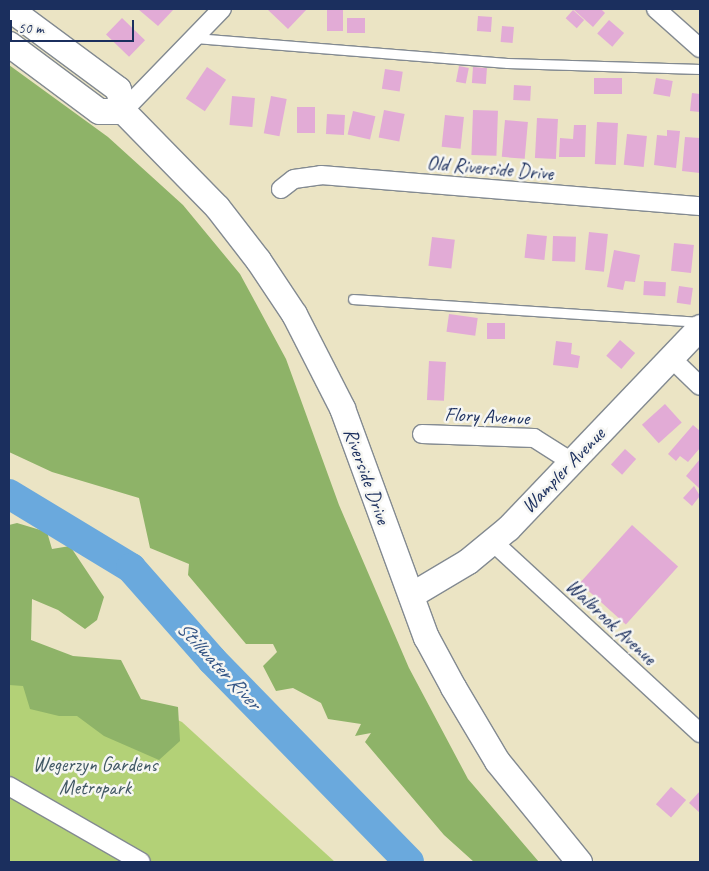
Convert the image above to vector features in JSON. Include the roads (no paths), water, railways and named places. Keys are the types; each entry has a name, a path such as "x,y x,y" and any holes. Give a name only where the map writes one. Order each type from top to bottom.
{"main road":[{"name":"Riverside Drive","path":"10,9 118,90 123,111 217,207 294,314 342,408 426,637 497,761 579,862"},
{"path":"9,44 99,111 123,111"},
{"name":"Wampler Avenue","path":"411,595 455,570 493,542 700,327"}],"street":[{"path":"123,111 222,9"},
{"path":"656,9 700,48"},
{"name":"Old Riverside Drive","path":"281,189 294,179 321,175 700,206"},
{"path":"671,358 700,386"},
{"name":"Flory Avenue","path":"422,434 534,438 572,462"},
{"name":"Walbrook Avenue","path":"493,542 700,733"},
{"path":"9,786 141,862"}],"lane":[{"path":"195,38 507,63 700,70"},
{"path":"354,300 700,322"}],"waterway":[{"name":"Stillwater River","path":"9,494 131,568 212,660 409,862"}],"park label":[{"name":"Wegerzyn Gardens Metropark","path":"95,776"}]}
